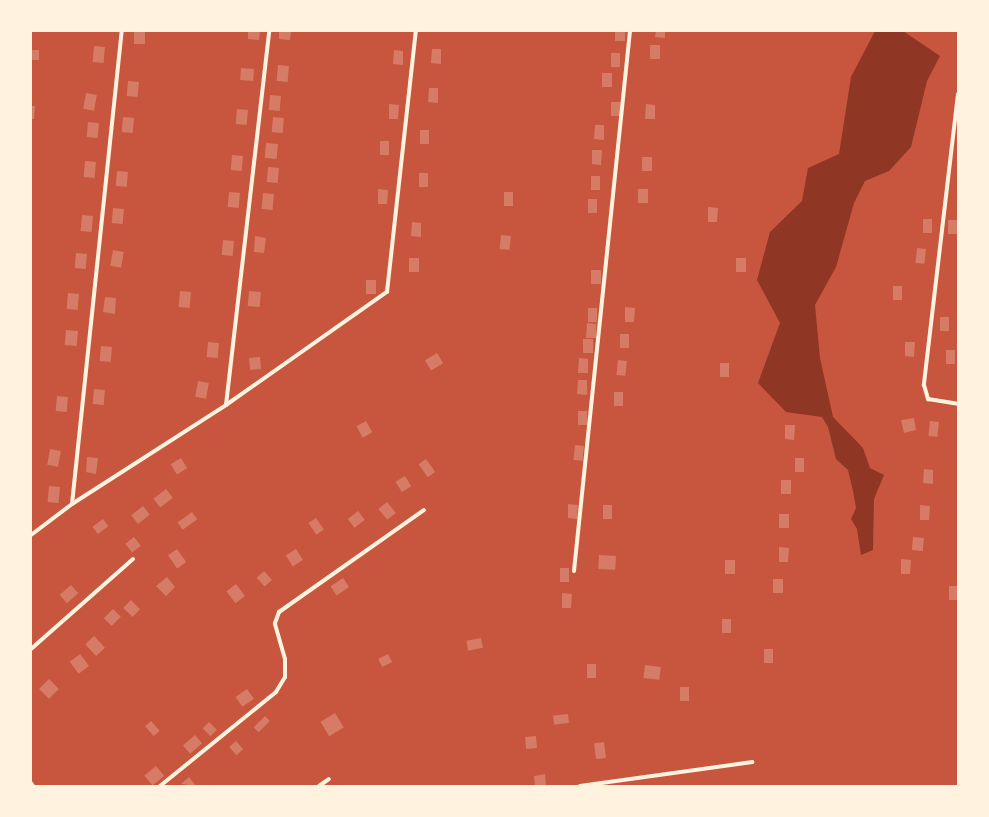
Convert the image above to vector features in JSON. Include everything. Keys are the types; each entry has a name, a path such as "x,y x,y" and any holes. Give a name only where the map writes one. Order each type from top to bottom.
{"lane":[{"path":"72,504 122,31"},
{"path":"226,405 268,31"},
{"path":"31,535 72,504 226,405 387,292 416,31"},
{"path":"574,571 630,31"},
{"path":"958,94 924,385 928,399 958,404"},
{"path":"160,786 276,692 285,677 285,660 275,623 279,612 424,510"},
{"path":"31,649 133,559"},
{"path":"580,786 752,762"},
{"path":"319,786 329,779"}],"shaded area":[{"path":"875,31 903,31 940,56 927,81 911,147 889,171 865,181 854,203 836,267 815,305 820,358 833,417 863,448 870,468 884,475 874,499 873,550 861,555 857,529 851,519 856,508 848,470 836,459 828,427 822,417 786,412 758,383 780,323 757,280 770,232 802,201 808,168 839,154 851,77"}],"building":[{"path":"134,31 145,31 145,44 134,44"},
{"path":"248,31 260,31 259,40 248,39"},
{"path":"279,31 291,31 290,40 279,39"},
{"path":"615,31 625,31 625,41 615,41"},
{"path":"656,31 665,31 665,38 655,37"},
{"path":"650,45 660,45 660,59 650,59"},
{"path":"94,46 105,47 104,63 93,62"},
{"path":"432,49 441,49 441,64 431,63"},
{"path":"31,50 39,50 39,60 31,60"},
{"path":"394,50 403,51 403,65 393,64"},
{"path":"611,53 620,53 620,67 611,67"},
{"path":"278,65 289,66 288,82 277,81"},
{"path":"241,68 254,69 253,81 240,80"},
{"path":"602,73 612,73 612,87 602,87"},
{"path":"128,81 139,82 138,97 127,96"},
{"path":"429,88 438,88 438,103 428,102"},
{"path":"86,93 97,95 94,111 83,109"},
{"path":"270,95 281,96 280,111 269,110"},
{"path":"611,102 620,102 620,116 611,116"},
{"path":"389,104 399,105 398,119 389,119"},
{"path":"646,104 655,105 655,119 645,119"},
{"path":"31,106 35,106 34,119 31,119"},
{"path":"237,109 248,110 247,125 236,124"},
{"path":"123,117 134,118 133,133 122,132"},
{"path":"273,117 284,118 283,133 272,132"},
{"path":"88,122 99,123 98,138 87,137"},
{"path":"595,125 604,125 604,140 594,139"},
{"path":"420,130 429,130 429,144 420,144"},
{"path":"380,141 389,141 389,155 380,155"},
{"path":"266,143 278,144 277,159 265,158"},
{"path":"592,150 602,150 601,165 592,164"},
{"path":"232,155 243,156 242,171 231,170"},
{"path":"642,157 652,157 652,171 642,171"},
{"path":"85,161 96,162 95,178 84,177"},
{"path":"268,167 279,168 278,183 267,182"},
{"path":"117,171 128,172 127,187 116,186"},
{"path":"419,173 428,173 428,187 419,187"},
{"path":"591,176 600,176 600,190 591,190"},
{"path":"378,189 388,190 387,204 378,204"},
{"path":"638,189 648,189 648,203 638,203"},
{"path":"229,192 240,193 239,208 228,207"},
{"path":"504,192 513,192 513,206 504,206"},
{"path":"263,193 274,194 273,210 262,209"},
{"path":"588,199 597,199 597,213 588,213"},
{"path":"708,207 718,208 717,222 708,222"},
{"path":"113,208 124,209 123,224 112,223"},
{"path":"82,215 93,216 92,232 81,231"},
{"path":"923,219 932,219 932,233 923,233"},
{"path":"948,220 958,220 958,234 948,234"},
{"path":"412,222 421,223 421,237 411,236"},
{"path":"501,235 511,236 509,250 500,249"},
{"path":"255,236 266,238 264,253 254,252"},
{"path":"223,240 234,241 233,256 222,255"},
{"path":"917,248 926,249 924,264 915,263"},
{"path":"113,250 124,252 121,268 110,266"},
{"path":"76,253 87,254 86,269 75,268"},
{"path":"409,258 419,258 419,272 409,272"},
{"path":"736,258 746,258 746,272 736,272"},
{"path":"591,270 601,270 601,284 591,284"},
{"path":"366,280 376,280 376,294 366,294"},
{"path":"893,286 902,286 902,300 893,300"},
{"path":"180,291 191,292 190,308 179,307"},
{"path":"249,291 261,292 260,307 248,306"},
{"path":"68,293 79,294 78,310 67,309"},
{"path":"105,297 116,298 115,314 103,312"},
{"path":"625,307 635,308 634,322 625,322"},
{"path":"588,308 597,308 597,322 588,322"},
{"path":"940,317 949,317 949,331 940,331"},
{"path":"587,323 596,324 596,338 586,338"},
{"path":"66,330 78,331 77,346 65,345"},
{"path":"620,334 629,334 629,348 620,348"},
{"path":"583,339 593,339 593,353 583,353"},
{"path":"208,342 219,343 218,358 207,357"},
{"path":"905,342 915,342 914,357 905,356"},
{"path":"101,346 112,347 111,362 100,361"},
{"path":"946,350 955,350 955,364 946,364"},
{"path":"437,353 443,363 431,370 425,360"},
{"path":"260,357 261,369 250,370 249,358"},
{"path":"579,358 588,359 588,373 578,373"},
{"path":"618,360 627,361 625,376 616,375"},
{"path":"720,363 729,363 729,377 720,377"},
{"path":"578,380 587,380 587,395 577,394"},
{"path":"198,381 209,383 206,399 195,397"},
{"path":"94,389 105,390 104,405 93,404"},
{"path":"614,392 623,392 623,406 614,406"},
{"path":"57,396 68,397 67,412 56,411"},
{"path":"578,411 587,411 587,425 578,425"},
{"path":"914,418 916,430 904,433 901,420"},
{"path":"366,421 372,432 363,438 356,426"},
{"path":"930,421 939,422 937,437 928,436"},
{"path":"785,425 795,425 794,440 785,439"},
{"path":"575,445 584,446 582,461 573,460"},
{"path":"50,449 61,451 58,467 47,465"},
{"path":"87,457 98,458 96,474 86,472"},
{"path":"181,458 187,468 177,474 171,464"},
{"path":"795,458 804,458 804,472 795,472"},
{"path":"426,459 435,472 428,477 419,464"},
{"path":"924,469 933,470 933,484 923,483"},
{"path":"405,476 411,486 402,492 396,482"},
{"path":"781,480 791,480 791,494 781,494"},
{"path":"49,486 60,487 59,503 48,502"},
{"path":"166,489 173,498 160,508 153,499"},
{"path":"387,502 396,513 387,520 378,509"},
{"path":"568,504 578,505 577,519 568,518"},
{"path":"603,505 612,505 612,519 603,519"},
{"path":"920,505 930,506 929,520 920,520"},
{"path":"143,506 150,515 138,524 131,515"},
{"path":"358,511 365,520 355,528 348,519"},
{"path":"192,512 197,519 183,530 177,523"},
{"path":"779,514 789,514 789,528 779,528"},
{"path":"316,518 324,530 316,535 309,523"},
{"path":"103,519 108,526 98,534 92,527"},
{"path":"134,537 141,546 132,552 125,544"},
{"path":"913,537 924,538 923,551 912,550"},
{"path":"779,547 789,548 788,562 779,562"},
{"path":"177,549 186,562 177,568 168,555"},
{"path":"296,549 303,560 293,566 286,555"},
{"path":"599,555 616,556 615,570 598,569"},
{"path":"901,559 911,560 910,574 901,574"},
{"path":"725,560 735,560 735,574 725,574"},
{"path":"560,568 569,568 569,582 560,582"},
{"path":"264,571 272,580 265,587 257,578"},
{"path":"167,577 175,587 166,596 156,586"},
{"path":"343,578 349,587 337,596 331,586"},
{"path":"773,579 783,579 783,593 773,593"},
{"path":"236,584 245,596 235,603 226,591"},
{"path":"71,585 78,593 67,603 60,595"},
{"path":"949,586 958,586 958,600 949,600"},
{"path":"562,593 572,594 571,608 562,608"},
{"path":"131,600 140,609 132,617 123,608"},
{"path":"113,609 121,617 112,626 104,618"},
{"path":"722,619 731,619 731,633 722,633"},
{"path":"94,636 105,648 96,656 85,644"},
{"path":"481,638 483,648 468,651 466,641"},
{"path":"764,649 773,649 773,663 764,663"},
{"path":"80,654 89,666 79,674 70,662"},
{"path":"388,654 392,662 382,667 378,659"},
{"path":"587,664 596,664 596,678 587,678"},
{"path":"645,665 661,667 659,680 643,678"},
{"path":"49,679 59,689 49,699 39,689"},
{"path":"680,687 689,687 689,701 680,701"},
{"path":"247,689 254,699 242,707 236,697"},
{"path":"335,713 344,728 329,736 320,722"},
{"path":"568,714 569,723 554,725 553,716"},
{"path":"265,716 270,721 259,732 254,727"},
{"path":"151,721 160,731 154,736 145,726"},
{"path":"209,722 217,730 210,736 203,728"},
{"path":"195,735 202,743 190,754 183,745"},
{"path":"536,736 537,748 526,749 525,737"},
{"path":"236,741 243,749 236,755 229,747"},
{"path":"604,742 606,758 596,759 594,743"},
{"path":"156,766 164,776 153,786 144,775"},
{"path":"545,774 546,786 535,786 534,776"},
{"path":"189,777 196,786 181,784"}]}
